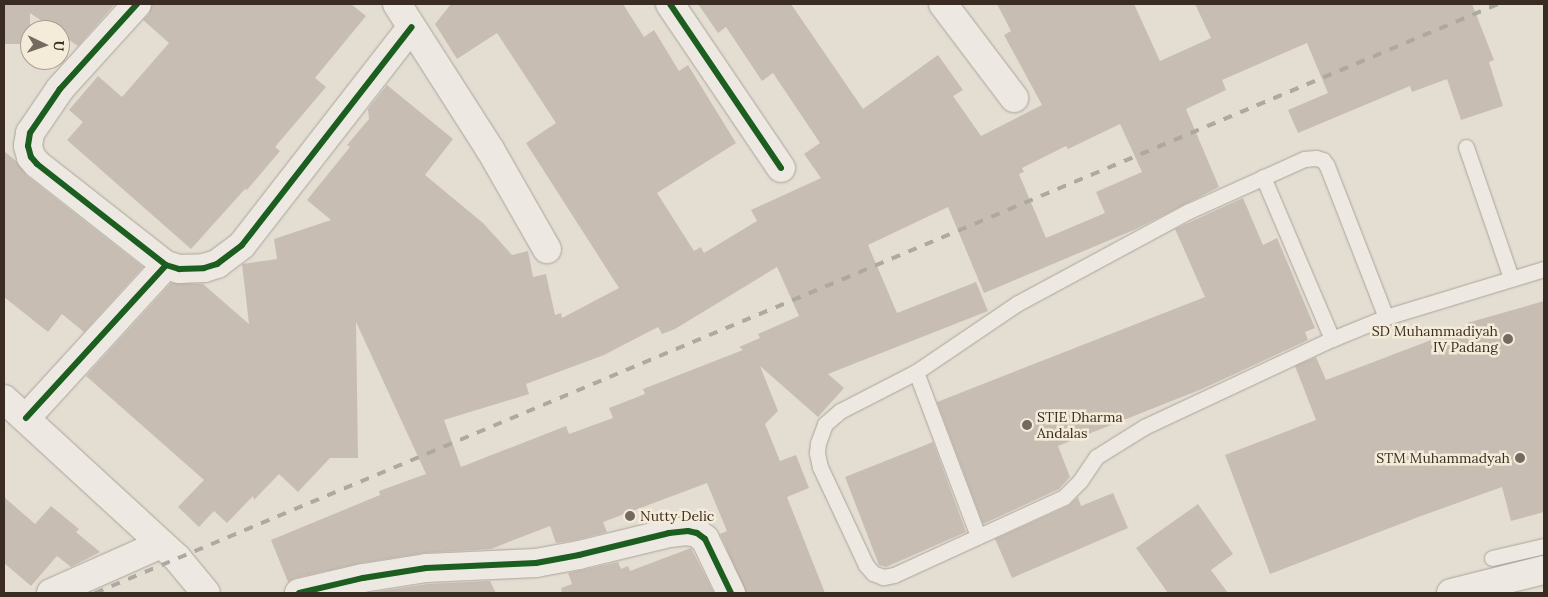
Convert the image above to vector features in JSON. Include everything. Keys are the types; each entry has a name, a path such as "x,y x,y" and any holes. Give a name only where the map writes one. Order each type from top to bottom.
{"street":[{"path":"137,4 60,89 30,133 28,146 31,157 37,164 166,265 179,269 204,268 216,264 242,245 412,27"},
{"path":"397,4 491,151 547,249"},
{"path":"670,4 781,168"},
{"path":"943,4 1014,98"},
{"path":"26,418 166,265"},
{"path":"4,399 177,558 206,593"},
{"path":"299,593 363,578 426,568 536,563 669,533 688,531 697,533 705,539 731,593"},
{"path":"51,593 161,544"},
{"path":"1451,593 1544,570"}],"lane":[{"path":"1466,147 1511,278"},
{"path":"1386,317 1328,166 1323,160 1310,158 1189,211 1018,303 916,372 840,411 826,424 818,443 817,453 820,467 866,565 873,573 883,577 894,574 1064,497 1080,481 1096,458 1144,427 1332,339 1386,317 1544,269"},
{"path":"1264,177 1332,339"},
{"path":"916,372 978,536"},
{"path":"1492,558 1544,546"}],"building":[{"path":"4,4 115,4 78,46 70,41 70,20 40,20 30,13 30,20 20,20 20,44 4,44"},
{"path":"152,4 351,4 366,16 315,78 326,87 275,147 280,151 247,190 245,189 191,249 67,140 83,122 69,110 98,76 122,97 169,43 143,20 149,14"},
{"path":"451,4 623,4 644,37 654,30 679,71 688,65 736,143 657,193 694,251 701,247 704,253 757,221 751,210 821,178 804,154 820,143 773,73 762,81 726,27 718,33 698,4 791,4 863,109 938,55 963,90 953,96 981,136 1042,105 1004,35 1011,31 997,4 1134,4 1160,61 1211,38 1195,4 1472,4 1494,60 1489,62 1503,106 1461,120 1447,79 1412,92 1410,86 1298,133 1288,110 1328,93 1307,43 1222,80 1226,90 1186,109 1219,187 1136,229 984,293 948,207 868,245 897,313 976,282 988,311 828,374 844,388 818,417 760,366 778,411 765,424 780,461 796,455 809,488 787,497 825,593 746,593 720,534 727,531 707,483 603,522 607,532 576,540 556,543 550,526 491,549 424,553 361,563 295,578 288,582 271,540 380,495 379,491 426,474 356,322 358,458 330,458 298,492 279,474 254,500 253,496 227,523 214,511 199,527 178,507 204,480 86,376 171,283 203,284 249,324 242,264 277,259 274,239 331,220 307,200 350,147 347,145 369,119 368,109 387,85 453,139 425,175 483,223 512,255 528,251 533,277 546,274 555,315 561,313 562,318 619,288 526,143 556,123 497,33 457,59 435,24","holes":["1120,124 1142,172 1096,192 1105,213 1046,238 1019,174 1024,172 1022,168 1066,146 1068,149","777,267 799,316 758,334 760,338 739,347 743,350 643,389 645,394 609,408 613,418 569,434 566,426 461,467 444,420 529,394 526,384 604,355 658,327 662,334 675,329"]},
{"path":"4,151 16,161 27,176 143,267 84,332 62,314 48,332 4,297"},
{"path":"1243,198 1263,245 1277,238 1315,328 1305,332 1308,340 1202,389 1058,446 1070,477 1059,489 983,524 937,402 1205,297 1175,229"},
{"path":"1544,301 1544,512 1511,521 1502,487 1270,574 1225,455 1316,420 1295,366 1316,357 1326,380 1468,326 1467,323"},
{"path":"933,442 966,532 886,567 879,565 845,477"},
{"path":"1113,493 1128,528 1012,578 995,539 1068,506 1078,497 1081,506"},
{"path":"4,497 35,524 51,506 79,529 76,532 100,552 71,567 57,556 31,586 4,563"},
{"path":"1198,504 1233,554 1211,570 1228,593 1168,593 1136,548"},
{"path":"691,548 714,593 562,593 561,588 572,584 568,573 618,562 621,569 628,566 630,571"},
{"path":"490,581 496,593 367,593 428,584"}],"railway":[{"path":"95,593 1498,4"}],"cycle path":[{"path":"137,4 60,89 30,133 28,146 31,157 37,164 166,265"},
{"path":"670,4 781,168"},
{"path":"26,418 166,265 179,269 204,268 217,264 242,245 412,27"},
{"path":"299,593 363,578 426,568 536,563 579,555 669,533 688,531 697,533 705,539 731,593"}],"place":[{"name":"SD Muhammadiyah IV Padang","path":"1508,339"},
{"name":"STIE Dharma Andalas","path":"1027,425"},
{"name":"STM Muhammadyah","path":"1520,458"},
{"name":"Nutty Delic","path":"630,516"}]}
